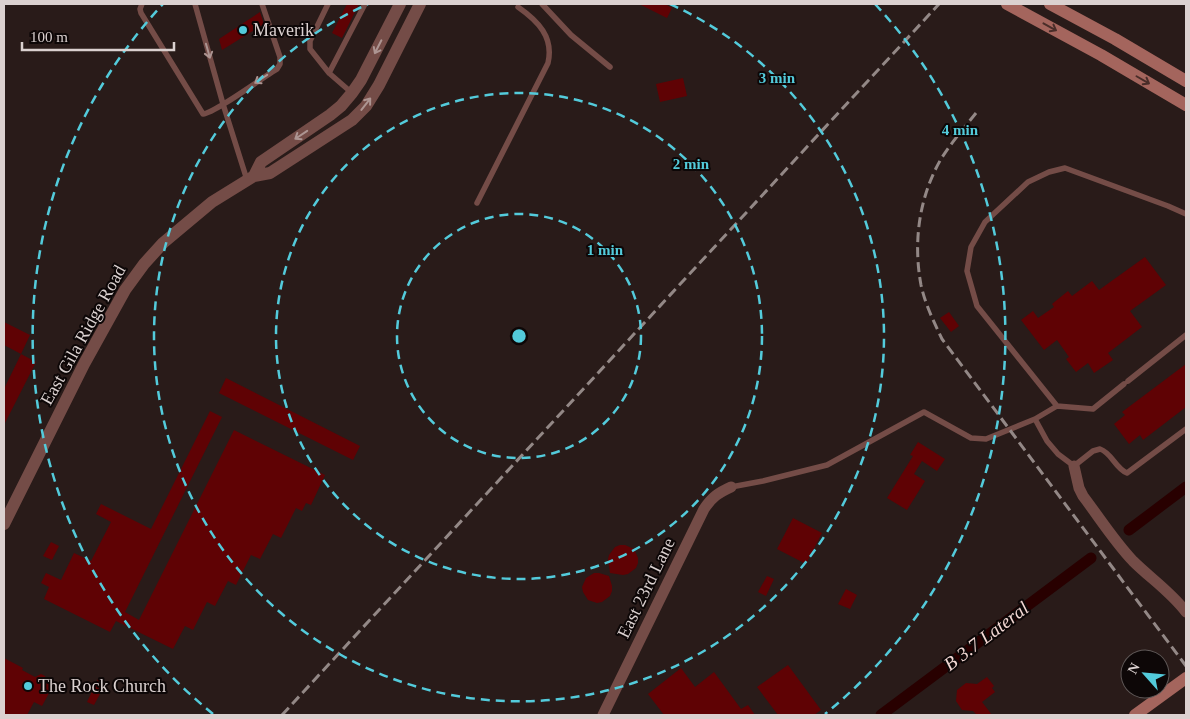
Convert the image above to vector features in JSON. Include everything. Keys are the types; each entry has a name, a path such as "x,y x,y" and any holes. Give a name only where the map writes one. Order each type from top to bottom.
{"main road":[{"path":"1007,4 1101,55 1186,105"},
{"path":"1050,4 1115,39 1186,81"},
{"path":"1135,715 1186,678"}],"street":[{"name":"East Gila Ridge Road","path":"251,178 261,162 341,106 361,80 400,4"},
{"name":"East Gila Ridge Road","path":"4,524 84,364 125,290 144,264 163,243 212,202 251,178 270,173 352,120 366,106 379,85 420,4"},
{"path":"1074,466 1079,488 1083,496 1125,552 1174,598 1186,612"},
{"name":"East 23rd Lane","path":"603,715 704,509 717,493 732,487"}],"lane":[{"path":"142,4 140,9 142,13 203,114 209,114 276,69 280,64 280,57 262,4"},
{"path":"195,4 224,104 251,178"},
{"path":"328,4 310,41 310,49 329,73 352,93"},
{"path":"329,73 365,4"},
{"path":"477,203 548,63 550,53 548,40 533,18 519,5 512,4"},
{"path":"542,4 571,35 610,67"},
{"path":"1057,406 977,306 967,271 971,247 985,222 1028,182 1049,172 1065,168 1186,214"},
{"path":"732,487 827,465 924,412 971,438 986,439 1035,419 1057,406 1093,409 1186,335"},
{"path":"1035,419 1047,441 1058,454 1074,466 1093,451 1100,448 1106,451 1121,470 1127,473 1186,429"}],"building":[{"path":"347,4 359,4 342,38 332,33"},
{"path":"639,4 665,4 672,8 667,18"},
{"path":"260,12 264,24 222,50 219,39"},
{"path":"683,78 687,96 660,102 656,84"},
{"path":"1145,257 1166,285 1130,311 1142,327 1108,353 1113,360 1094,373 1088,363 1076,372 1066,359 1069,357 1057,340 1044,350 1021,320 1033,311 1038,318 1054,307 1052,304 1068,291 1072,296 1092,281 1099,290"},
{"path":"949,312 959,326 951,332 940,318"},
{"path":"4,322 30,335 21,354 4,345"},
{"path":"21,354 36,362 4,425 4,389"},
{"path":"1186,364 1186,407 1143,440 1140,435 1129,444 1114,424 1125,415 1122,412"},
{"path":"226,378 360,446 353,460 219,393"},
{"path":"210,411 222,417 125,612 139,620 234,430 325,475 311,505 306,503 302,511 296,508 281,538 273,534 260,559 251,555 236,585 228,581 215,606 207,602 193,630 185,626 173,649 116,621 110,632 44,599 49,587 41,583 46,573 61,580 74,553 91,561 111,522 96,514 101,504 151,529"},
{"path":"918,442 945,459 937,471 922,461 914,474 925,481 907,510 887,498 913,456 910,455"},
{"path":"793,518 822,533 806,564 777,549"},
{"path":"51,542 59,546 52,560 43,556"},
{"path":"620,545 634,549 638,558 636,568 623,575 610,573 608,559 615,547"},
{"path":"594,573 609,576 612,586 610,596 597,603 588,600 582,587 586,578"},
{"path":"767,576 774,579 766,596 758,592"},
{"path":"846,589 857,595 850,609 838,604"},
{"name":"The Rock Church","path":"4,658 35,677 41,674 45,676 46,679 54,684 42,706 34,702 27,715 4,715"},
{"path":"788,665 821,710 814,715 778,715 757,687"},
{"path":"681,668 695,687 714,672 741,709 748,705 755,715 664,715 648,694"},
{"path":"987,677 994,686 992,688 995,692 982,702 992,715 977,715 973,711 962,710 956,701 957,690 966,683 977,684"},
{"path":"98,679 106,683 94,705 87,702"}],"waterway":[{"name":"B 3.7 Lateral","path":"1129,530 1186,487"},
{"name":"B 3.7 Lateral","path":"881,715 1091,558"}],"railway":[{"path":"282,715 939,4"},
{"path":"976,113 941,159 933,174 923,204 918,236 918,253 921,285 927,306 942,339 1186,666"}],"place":[{"name":"Maverik","path":"243,30"},
{"name":"The Rock Church","path":"28,686"}]}
